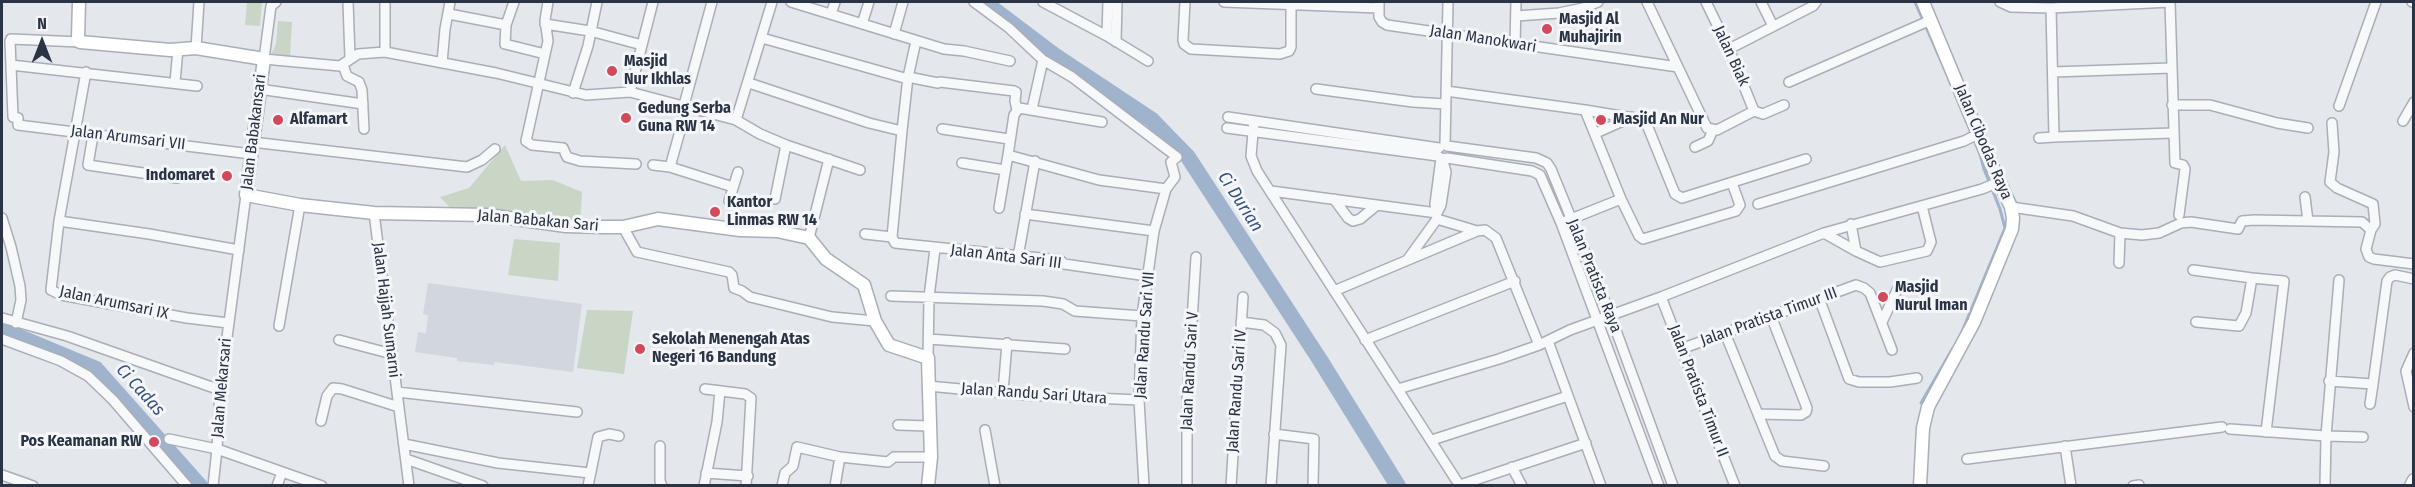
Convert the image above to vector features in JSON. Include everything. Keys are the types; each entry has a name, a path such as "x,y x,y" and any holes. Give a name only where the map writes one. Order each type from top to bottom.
{"street":[{"path":"2,118 13,117 10,41 14,38 80,42 78,39 80,2"},
{"path":"196,48 199,2"},
{"path":"276,2 271,6 264,59 336,66 364,52 385,52 538,83 573,93 596,95 630,92 736,120 786,146 860,170"},
{"path":"348,2 347,76 359,82 364,96 364,129"},
{"path":"385,2 385,52"},
{"path":"442,63 450,2"},
{"path":"514,2 506,25 506,44 545,54"},
{"path":"548,2 545,24 548,41 526,141 563,148 567,157 580,161 636,164"},
{"path":"573,93 597,2"},
{"path":"630,92 653,2"},
{"path":"670,168 712,2"},
{"path":"736,120 772,2"},
{"path":"791,2 802,3 944,49 1010,61"},
{"path":"831,14 835,2"},
{"path":"862,24 869,2"},
{"path":"894,34 903,2"},
{"path":"974,2 1009,28 1042,60 1032,109"},
{"path":"1042,2 1107,36 1148,61"},
{"path":"1107,36 1108,2"},
{"path":"1116,42 1117,2"},
{"path":"1185,2 1183,40 1187,47 1195,51 1284,54 1291,47 1291,5"},
{"path":"1224,2 1379,5"},
{"path":"1407,261 1437,216 1435,204 1443,153 1448,2"},
{"path":"1515,45 1516,2"},
{"path":"1516,16 1583,8 1598,2"},
{"path":"1647,2 1705,126 1717,130 1754,111 1763,114 1784,105"},
{"name":"Jalan Biak","path":"1706,2 1754,111"},
{"path":"1761,2 1773,26"},
{"path":"1728,49 1813,6 1816,2"},
{"name":"Jalan Cibodas Raya","path":"1920,486 1923,428 1928,407 1974,321 2012,229 2013,218 2011,207 1996,184 1974,136 1927,22 1923,2"},
{"path":"2000,2 2011,7 2050,8 2170,2 2175,163 2183,165 2185,169 2180,215"},
{"path":"2339,106 2376,2"},
{"name":"Jalan Manokwari","path":"1379,5 1378,17 1387,25 1678,67"},
{"path":"2050,8 2054,137"},
{"path":"449,14 506,25"},
{"path":"1789,82 1927,22"},
{"path":"545,24 590,31 642,45"},
{"path":"762,38 908,78 1016,92 1017,110 1009,139 999,208"},
{"path":"865,234 892,237 908,78 916,41"},
{"name":"Jalan Babakansari","path":"80,42 178,49 196,48 264,59 228,323"},
{"path":"175,82 178,49"},
{"name":"Jalan Randu Sari VII","path":"1042,60 1072,76 1177,157 1171,162 1175,177 1166,189 1154,231 1142,316 1139,400 1144,486"},
{"path":"11,65 196,86"},
{"path":"2053,72 2171,68"},
{"name":"Jalan Arumsari IX","path":"86,72 59,221 50,284 53,292 154,313 228,323"},
{"path":"749,82 869,123 902,131"},
{"path":"259,89 363,104"},
{"path":"1316,89 1403,101 1445,104"},
{"path":"1446,91 1645,120 1676,196 1685,198 1806,159"},
{"path":"2403,121 2414,102"},
{"path":"2172,105 2210,105 2277,123 2308,128"},
{"path":"1017,110 1032,109 1102,122"},
{"path":"1585,110 1621,199 1639,236 1645,239 1736,211 1740,205 1731,183"},
{"name":"Jalan Arumsari VII","path":"13,117 18,118 18,125 93,135 467,167 482,160 495,149"},
{"path":"1596,133 1632,117"},
{"path":"1254,121 1253,163 1460,485 1586,443"},
{"name":"Jalan Pratista Raya","path":"1659,486 1561,223 1545,185 1536,172 1443,153 1254,121 1228,123 1253,131 1443,153 1542,160 1551,169 1572,219 1610,314 1673,486"},
{"path":"2332,123 2334,152 2330,183 2373,204 2375,224 2366,249 2371,258 2414,264"},
{"path":"942,129 1009,139"},
{"path":"1695,147 1708,141 1713,130"},
{"path":"2039,138 2173,133"},
{"path":"93,135 88,165 177,178"},
{"path":"1758,204 1974,136"},
{"path":"775,199 786,146"},
{"path":"1008,155 1100,180 1166,189"},
{"path":"829,159 809,238 826,259 864,285 875,321 889,345 928,358"},
{"path":"1018,257 1035,161"},
{"path":"962,163 1005,170"},
{"path":"653,165 734,187"},
{"path":"729,201 738,172"},
{"path":"1398,389 1543,343 1597,319 1661,297 1824,233 1996,184"},
{"path":"1271,191 1377,205 1437,216 1477,231"},
{"name":"Jalan Babakan Sari","path":"246,195 300,205 374,213 487,215 566,226 623,227 658,219 740,230 777,231 809,238"},
{"path":"2305,197 2308,220"},
{"path":"1334,199 1348,218 1353,221 1360,219 1377,205"},
{"path":"1561,223 1621,199"},
{"path":"279,326 300,205"},
{"path":"1824,233 1880,262 1927,250 1931,242 1922,206"},
{"path":"2011,207 2082,218 2120,233 2150,235 2181,223 2191,222 2238,229 2242,221 2254,220 2362,222 2371,230"},
{"name":"Jalan Hajjah Sumarni","path":"374,213 408,486"},
{"path":"1025,214 1154,231"},
{"path":"2,218 20,286 21,300 16,323"},
{"path":"59,221 239,250"},
{"path":"1851,224 1856,251"},
{"path":"623,227 637,252 729,272 732,275 734,288 750,297 832,317 875,321"},
{"path":"1334,291 1477,231 1485,230 1496,238 1568,396 1601,486"},
{"path":"2119,263 2120,233"},
{"name":"Jalan Anta Sari III","path":"892,237 895,243 935,249 1060,260 1064,264 1147,276"},
{"path":"928,486 931,457 928,386 929,297 935,249"},
{"name":"Jalan Randu Sari V","path":"1187,486 1187,401 1196,257"},
{"path":"2193,270 2284,281 2266,432"},
{"path":"2370,404 2387,281 2393,275 2414,279"},
{"path":"2196,322 2239,326 2245,319 2252,278"},
{"path":"2325,486 2325,436 2338,280"},
{"path":"1365,340 1515,281"},
{"name":"Jalan Pratista Timur III","path":"1681,349 1856,285 1870,293 1882,322"},
{"path":"1892,350 1882,322 1899,286"},
{"path":"891,296 1044,301 1063,304 1075,311 1142,316"},
{"name":"Jalan Randu Sari IV","path":"1231,486 1243,297"},
{"name":"Jalan Pratista Timur II","path":"1661,297 1735,486"},
{"path":"1819,298 1849,379 1859,382 1890,382 1917,378"},
{"path":"1758,414 1801,415 1806,412 1806,406 1772,316"},
{"path":"2,318 86,342 220,390"},
{"path":"1241,322 1264,326 1275,333 1281,345 1271,486"},
{"name":"Jalan Mekarsari","path":"228,323 220,390 217,449 322,486"},
{"path":"1725,333 1773,452 1778,459 1824,466"},
{"path":"2,339 61,362 88,376 187,486"},
{"path":"930,339 1065,349"},
{"path":"339,340 392,354"},
{"path":"1003,392 1006,343"},
{"path":"2414,353 2406,371 2414,407"},
{"path":"2329,381 2373,384"},
{"name":"Jalan Randu Sari Utara","path":"928,386 1139,400"},
{"path":"321,422 327,396 333,388 342,388 399,407"},
{"path":"705,390 748,395 751,398 747,481 706,473"},
{"path":"704,486 717,422 720,391"},
{"path":"396,393 577,412"},
{"path":"1432,440 1568,396"},
{"path":"898,425 929,426"},
{"path":"1967,459 2226,428 2325,436 2363,436"},
{"path":"985,430 995,486"},
{"path":"588,486 598,437 609,434 619,436"},
{"path":"1274,434 1314,439 1313,486"},
{"path":"169,439 217,449 213,486"},
{"path":"404,444 498,463 590,473"},
{"path":"660,446 662,486"},
{"path":"2065,446 2071,486"},
{"path":"782,486 786,473 793,466 796,449 888,462 894,457 931,457"},
{"path":"835,486 840,456"},
{"path":"406,459 483,486"},
{"path":"1512,467 1522,486"},
{"path":"277,486 282,472"},
{"path":"2,475 33,486"},
{"path":"2411,486 2414,480"}],"shaded area":[{"path":"428,283 582,304 573,372 494,362 494,365 457,361 457,358 415,352 418,332 426,333 428,315 423,314"}],"green space":[{"path":"247,2 262,2 260,26 245,25"},
{"path":"278,21 292,22 290,57 271,55 276,44"},
{"path":"505,145 521,181 553,180 582,192 580,223 457,215 440,197 469,188"},
{"path":"514,239 560,243 558,281 508,275"},
{"path":"587,310 633,311 624,374 577,368"}],"waterway":[{"name":"Ci Durian","path":"984,2 1054,55 1152,120 1188,157 1320,360 1398,486"},
{"path":"1915,2 1941,61"},
{"path":"1961,334 2005,228 1979,150"},
{"name":"Ci Cadas","path":"2,330 96,369 200,486"},
{"path":"1921,403 1953,348"}],"place":[{"name":"Masjid Al Muhajirin","path":"1547,29"},
{"name":"Masjid Nur Ikhlas","path":"612,71"},
{"name":"Gedung Serba Guna RW 14","path":"626,118"},
{"name":"Alfamart","path":"278,120"},
{"name":"Masjid An Nur","path":"1601,120"},
{"name":"Indomaret","path":"227,176"},
{"name":"Kantor Linmas RW 14","path":"715,212"},
{"name":"Masjid Nurul Iman","path":"1883,297"},
{"name":"Sekolah Menengah Atas Negeri 16 Bandung","path":"640,349"},
{"name":"Pos Keamanan RW","path":"154,442"}]}
